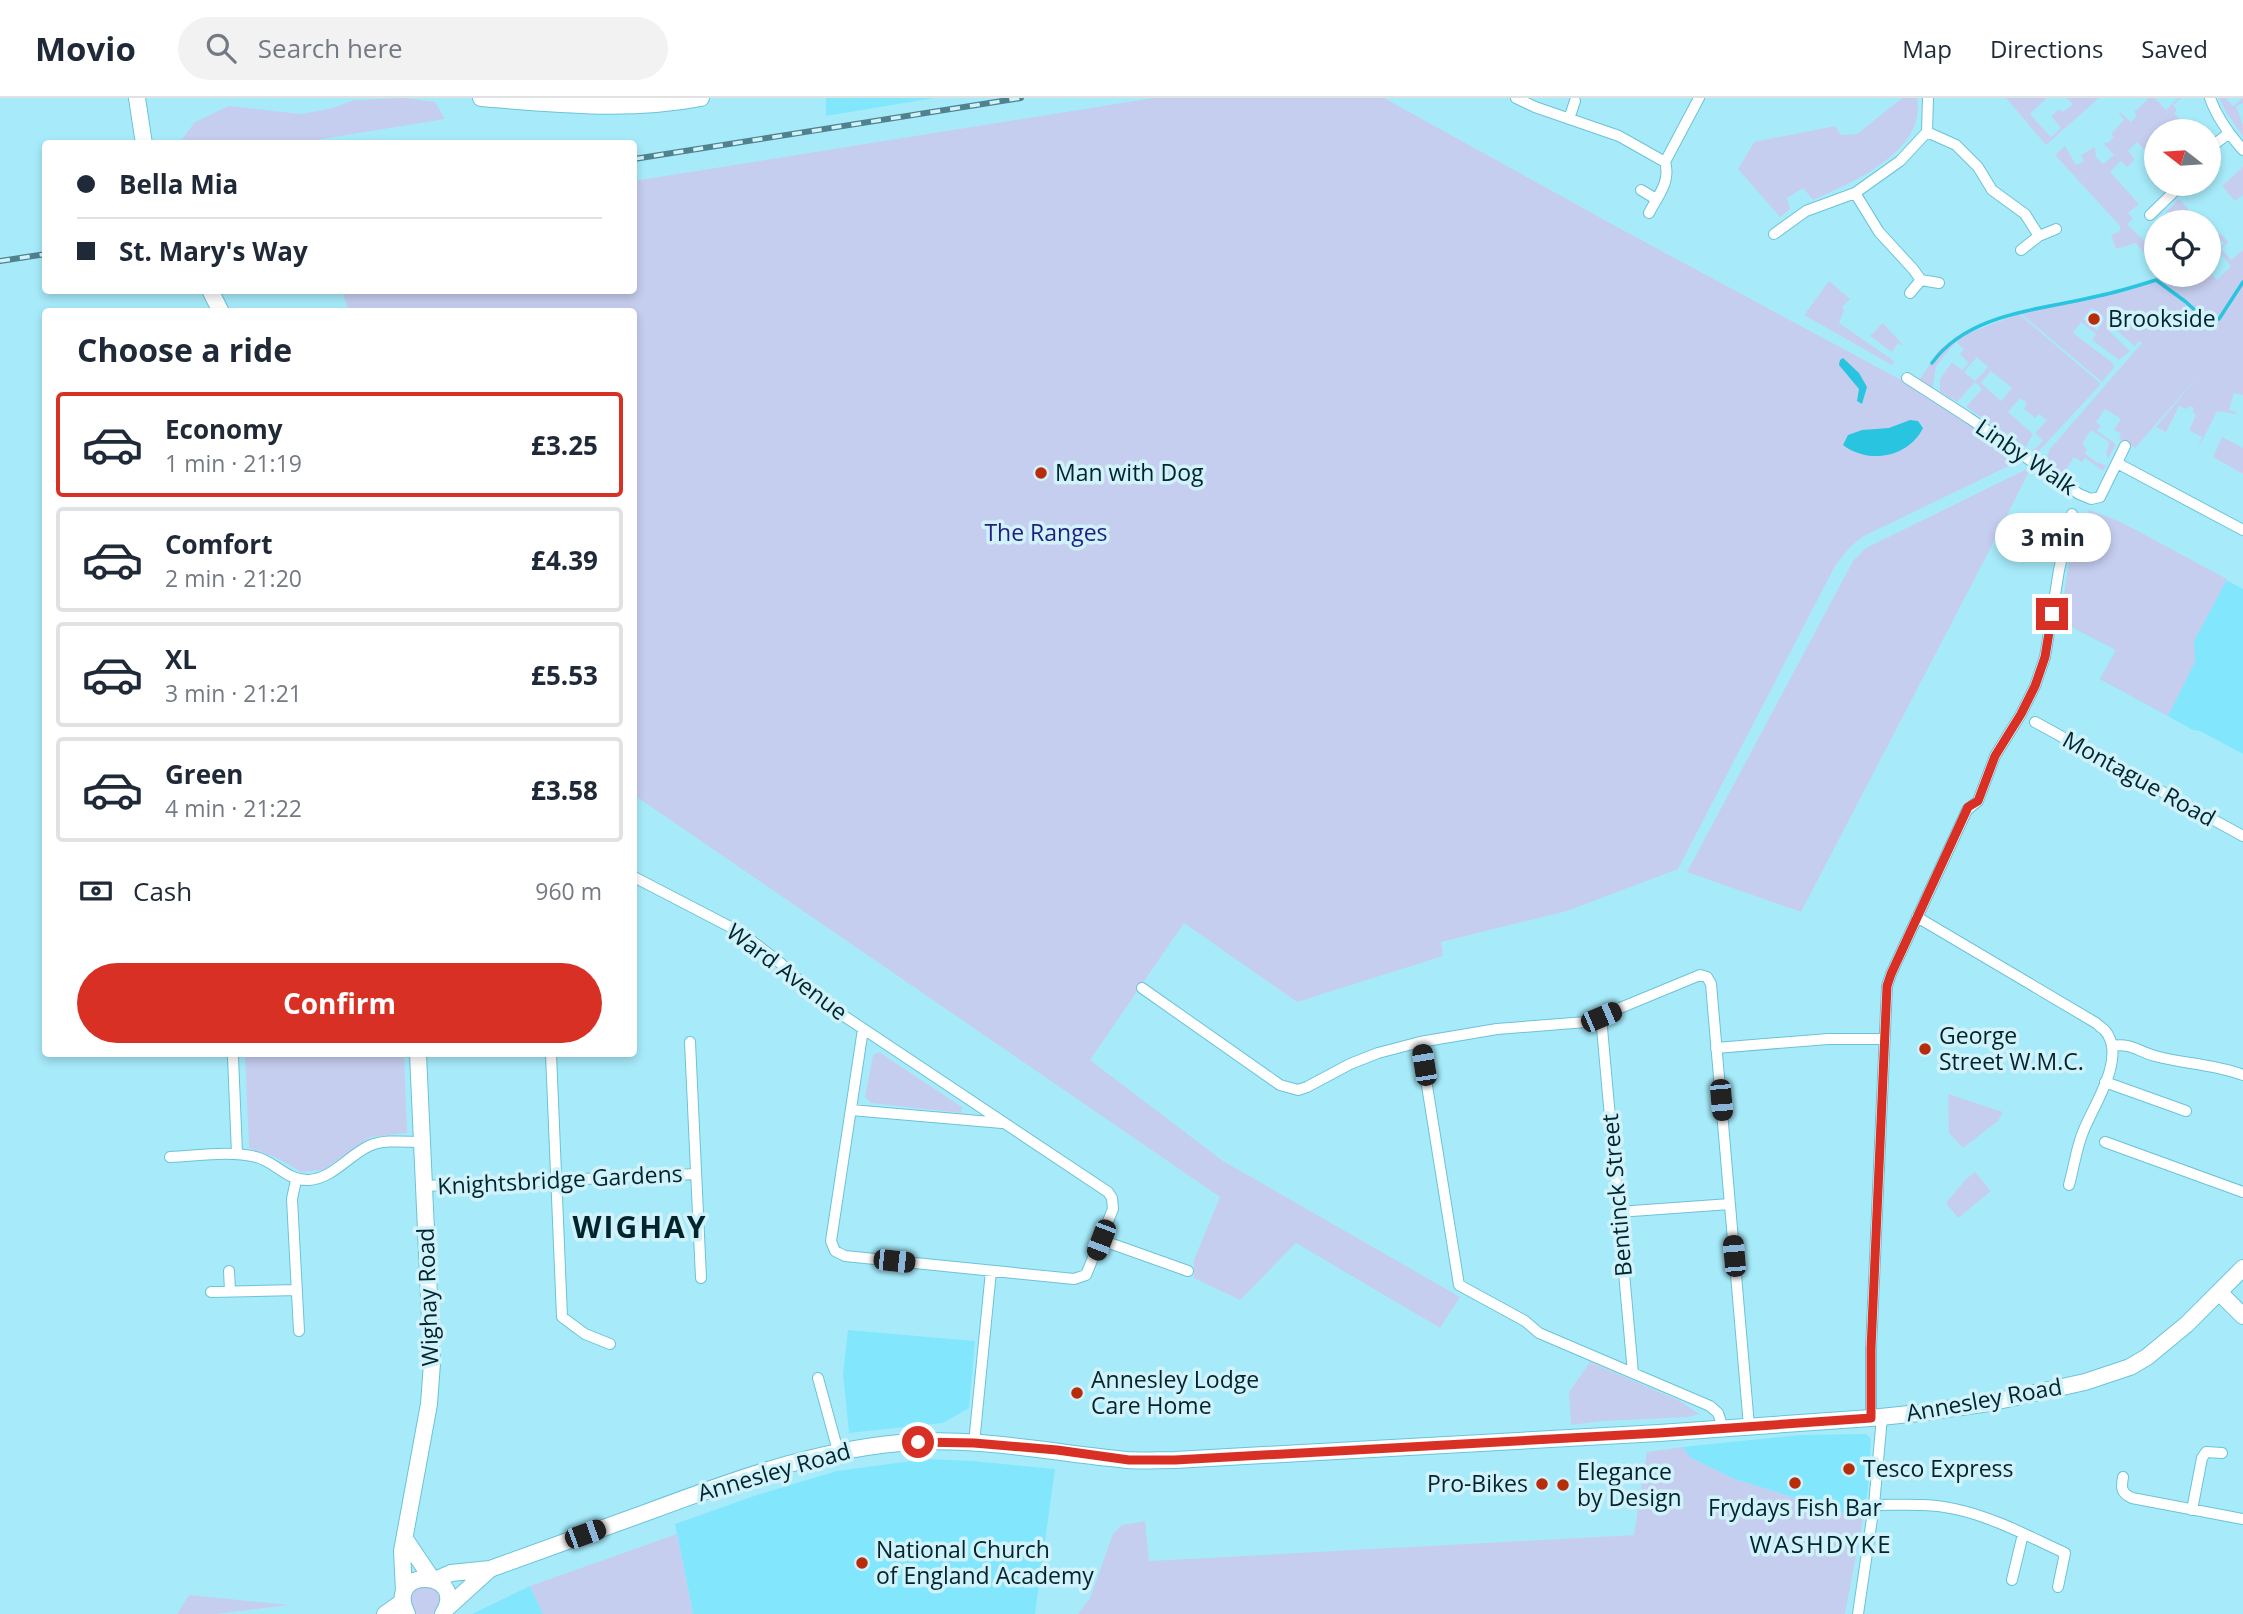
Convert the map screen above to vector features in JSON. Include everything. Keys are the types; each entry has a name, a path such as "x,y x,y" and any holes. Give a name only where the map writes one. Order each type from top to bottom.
{"street":[{"path":"137,98 143,140"},
{"path":"481,98 606,106 681,102 701,98"},
{"path":"1516,98 1619,136 1665,162 1667,180 1648,213"},
{"path":"1665,162 1699,98"},
{"path":"1774,233 1806,211 1855,193 1900,161 1927,132 1928,98"},
{"path":"2210,98 2228,134 2243,150"},
{"path":"1569,119 1575,101"},
{"path":"1927,132 1956,145 1978,167 1992,190 2025,214 2039,236"},
{"path":"2221,139 2228,134"},
{"path":"1641,190 1656,199"},
{"path":"1855,193 1878,232 1921,280 1939,283"},
{"path":"2155,210 2170,196"},
{"path":"2021,250 2039,236 2056,229"},
{"path":"1910,293 1921,280"},
{"name":"Linby Walk","path":"1907,379 1969,418 2076,504 2100,497 2125,446"},
{"path":"2117,463 2243,530"},
{"path":"1858,1614 1874,1505 1877,1417 1871,1349 1887,986 1968,807 1978,801 1995,756 2035,686 2045,657 2059,570 2076,504"},
{"name":"Montague Road","path":"2035,722 2243,836"},
{"name":"Ward Avenue","path":"637,881 740,932 778,961 820,1000 1108,1192 1112,1198 1114,1209 1086,1275 1079,1279 991,1271"},
{"path":"1917,917 2096,1023 2107,1033 2112,1046 2112,1060 2081,1138 2069,1185"},
{"path":"1142,988 1280,1085 1298,1090 1378,1053 1420,1042 1497,1029 1586,1022 1700,975 1707,977 1711,984 1749,1426"},
{"name":"Bentinck Street","path":"1601,1017 1633,1373"},
{"path":"863,1029 831,1241 835,1251 845,1256 991,1271 974,1443"},
{"path":"1716,1048 1828,1039 1885,1039"},
{"path":"690,1042 701,1278"},
{"path":"1420,1042 1459,1285 1462,1289 1525,1321 1539,1333 1710,1406 1718,1413 1723,1428"},
{"path":"2112,1046 2124,1044 2155,1056 2243,1073"},
{"path":"233,1057 237,1154"},
{"name":"Wighay Road","path":"404,1603 402,1551 429,1404 432,1363 418,1057"},
{"path":"551,1057 562,1317 585,1334 610,1344"},
{"path":"2105,1082 2186,1111"},
{"path":"851,1110 1005,1124"},
{"path":"170,1157 237,1154 269,1161 296,1180 324,1177 366,1147 376,1143 422,1142"},
{"path":"2105,1142 2243,1192"},
{"name":"Knightsbridge Gardens","path":"424,1186 696,1174"},
{"path":"296,1180 292,1199 299,1331"},
{"path":"1618,1212 1730,1204"},
{"path":"1101,1240 1188,1271"},
{"name":"Annesley Road","path":"404,1603 408,1585 424,1577 434,1579 452,1573 490,1569 726,1482 797,1461 838,1451 901,1443 974,1443 1129,1460 1175,1460 1723,1428 1877,1417 1989,1403 2112,1374 2130,1367 2166,1343 2243,1268"},
{"path":"229,1271 230,1291"},
{"path":"211,1292 297,1290"},
{"path":"2219,1292 2243,1316"},
{"path":"818,1378 838,1451"},
{"path":"2192,1510 2202,1458 2206,1452 2222,1453"},
{"path":"2123,1476 2121,1488 2132,1498 2243,1519"},
{"path":"1874,1505 1955,1509 2023,1534 2065,1553 2058,1587"},
{"path":"2012,1580 2023,1534"},
{"path":"405,1539 446,1592 445,1611"},
{"name":"Annesley Road","path":"445,1611 490,1569"},
{"path":"385,1614 404,1603"}],"shaded area":[{"path":"826,98 934,98 826,116"},
{"path":"1843,358 1859,373 1867,387 1862,404 1857,401 1859,389 1839,365"},
{"path":"1910,420 1918,421 1923,428 1917,438 1908,446 1888,455 1864,455 1843,445 1848,435 1862,430 1889,428"},
{"path":"2079,520 2120,523 2243,589 2243,754 2100,679 2116,650 2060,621 2074,531"},
{"path":"848,1330 975,1341 969,1408 943,1423 849,1433 843,1374"},
{"path":"1866,1434 1871,1439 1863,1519 1734,1479 1691,1458 1682,1447 1800,1435"},
{"name":"National Church of England Academy","path":"926,1459 1055,1469 1035,1614 693,1614 675,1524 837,1471"},
{"path":"530,1586 543,1614 472,1614"}],"green space":[{"path":"405,98 435,102 445,119 316,140 181,140 195,122 229,106 301,114 333,108 354,100"},
{"name":"The Ranges","path":"1153,98 1384,98 1905,382 2021,460 1864,536 1851,546 1835,566 1678,869 1567,911 1441,942 1443,956 1297,1002 1184,923 1090,1060 1223,1161 1460,1297 1440,1328 1296,1243 1240,1300 1194,1278 1194,1260 1220,1197 637,797 637,308 348,308 343,294 637,294 637,181"},
{"path":"1902,98 1917,98 1917,117 1910,134 1899,149 1866,174 1813,200 1803,188 1787,198 1790,209 1780,217 1738,169 1754,142 1835,126 1841,135 1857,134"},
{"path":"2006,98 2047,98 2030,114 2051,137 2061,128 2051,116 2059,109 2063,112 2073,104 2066,98 2099,98 2046,145"},
{"path":"2149,98 2155,98 2166,110 2181,98 2173,105 2177,110 2174,113 2179,119 2144,119 2144,149 2137,142 2128,151 2135,159 2127,167 2121,161 2110,172 2139,204 2128,213 2133,219 2127,224 2144,241 2144,253 2136,243 2116,249 2111,235 2120,231 2120,226 2055,155 2065,146 2076,165 2084,161 2081,155 2095,147 2096,157 2103,164 2114,155 2104,144 2114,137 2111,134 2124,120 2120,112 2131,122 2137,115 2134,112"},
{"path":"2219,98 2226,98 2233,106 2243,98 2243,103 2236,106 2243,125 2243,136 2226,112"},
{"path":"2243,167 2243,195 2235,201 2222,186"},
{"path":"2179,199 2189,210 2168,210"},
{"path":"2221,234 2228,242 2221,249 2224,244"},
{"path":"2221,249 2231,260 2243,250 2243,395 2234,393 2229,410 2236,414 2217,411 2198,449 2202,437 2189,430 2196,415 2193,413 2193,407 2186,409 2179,406 2166,432 2156,427 2198,376 2135,448 2119,439 2121,433 2114,430 2121,419 2105,409 2096,422 2101,426 2097,431 2116,444 2108,459 2108,441 2091,430 2082,444 2087,449 2085,454 2106,465 2103,471 2085,458 2082,462 2074,457 2064,473 2081,484 2048,464 2046,460 2049,450 2142,343 2139,341 2135,346 2112,327 2109,331 2130,351 2119,360 2092,340 2096,334 2081,322 2073,333 2113,363 2114,368 2102,382 2019,312 2082,299 2084,302 2144,282 2144,287 2221,287 2221,276 2231,266 2221,254","holes":["2092,308 2105,318 2097,330 2083,319"]},
{"path":"1829,281 1850,299 1842,307 1844,310 1839,323 1894,361 1892,365 1804,315"},
{"path":"2019,314 2101,384 2037,453 2032,451 2043,441 2035,433 2047,420 2039,414 2035,418 2024,409 2027,403 2020,398 2008,412 2033,434 2026,447 1966,407 1982,389 1975,382 1957,402 1940,392 1940,379 1952,362 1962,370 1969,363 1960,354 1964,349 1956,342 1936,366 1932,391 1918,382 1939,350 1968,329 1971,332","holes":["1977,357 1988,367 1975,381 1964,372","1991,371 2012,388 2001,401 1981,383"]},
{"path":"1883,323 1904,346 1898,343 1892,352 1870,336"},
{"path":"2222,437 2243,448 2243,474 2213,457"},
{"path":"2031,467 1801,912 1687,872 1853,561 1866,548"},
{"path":"2089,510 2121,522 2227,579 2194,641 2195,662 2168,716 2100,679 2116,650 2060,621 2074,531 2079,520"},
{"path":"879,1052 962,1107 961,1113 871,1103 865,1097 873,1055"},
{"path":"245,1057 404,1057 407,1133 371,1137 323,1170 301,1172 277,1158 249,1148"},
{"path":"1948,1094 2003,1112 1998,1121 1963,1148 1949,1133"},
{"path":"1975,1172 1991,1191 1958,1218 1946,1203"},
{"path":"1590,1362 1680,1401 1699,1414 1571,1425 1569,1392"},
{"path":"1682,1447 1691,1458 1734,1479 1863,1519 1845,1614 1078,1614 1090,1598 1113,1534 1122,1525 1145,1521 1149,1561 1634,1535 1647,1452"},
{"path":"677,1534 693,1614 543,1614 530,1586"},
{"path":"419,1587 431,1587 439,1595 439,1607 431,1615 419,1615 411,1607 411,1595"},
{"path":"189,1595 289,1605 216,1614 177,1614"}],"waterway":[{"path":"1932,363 1947,346 1986,323 2156,280 2209,323 2219,319 2243,282"}],"railway":[{"path":"637,159 1021,98"},
{"path":"0,261 42,255"}],"place":[{"name":"Brookside","path":"2094,319"},
{"name":"Man with Dog","path":"1041,473"},
{"name":"George Street W.M.C.","path":"1925,1049"},
{"name":"Annesley Lodge Care Home","path":"1077,1393"},
{"name":"Tesco Express","path":"1849,1469"},
{"name":"Frydays Fish Bar","path":"1795,1483"},
{"name":"Pro-Bikes","path":"1542,1484"},
{"name":"Elegance by Design","path":"1563,1485"},
{"name":"National Church of England Academy","path":"862,1563"}],"district":[{"name":"WIGHAY","path":"640,1228"},
{"name":"WASHDYKE","path":"1821,1545"}],"route":[{"path":"918,1442 974,1443 1057,1450 1129,1460 1175,1460 1659,1433 1871,1418 1871,1349 1887,986 1968,807 1978,801 1995,756 2035,686 2045,657 2052,614"}]}
